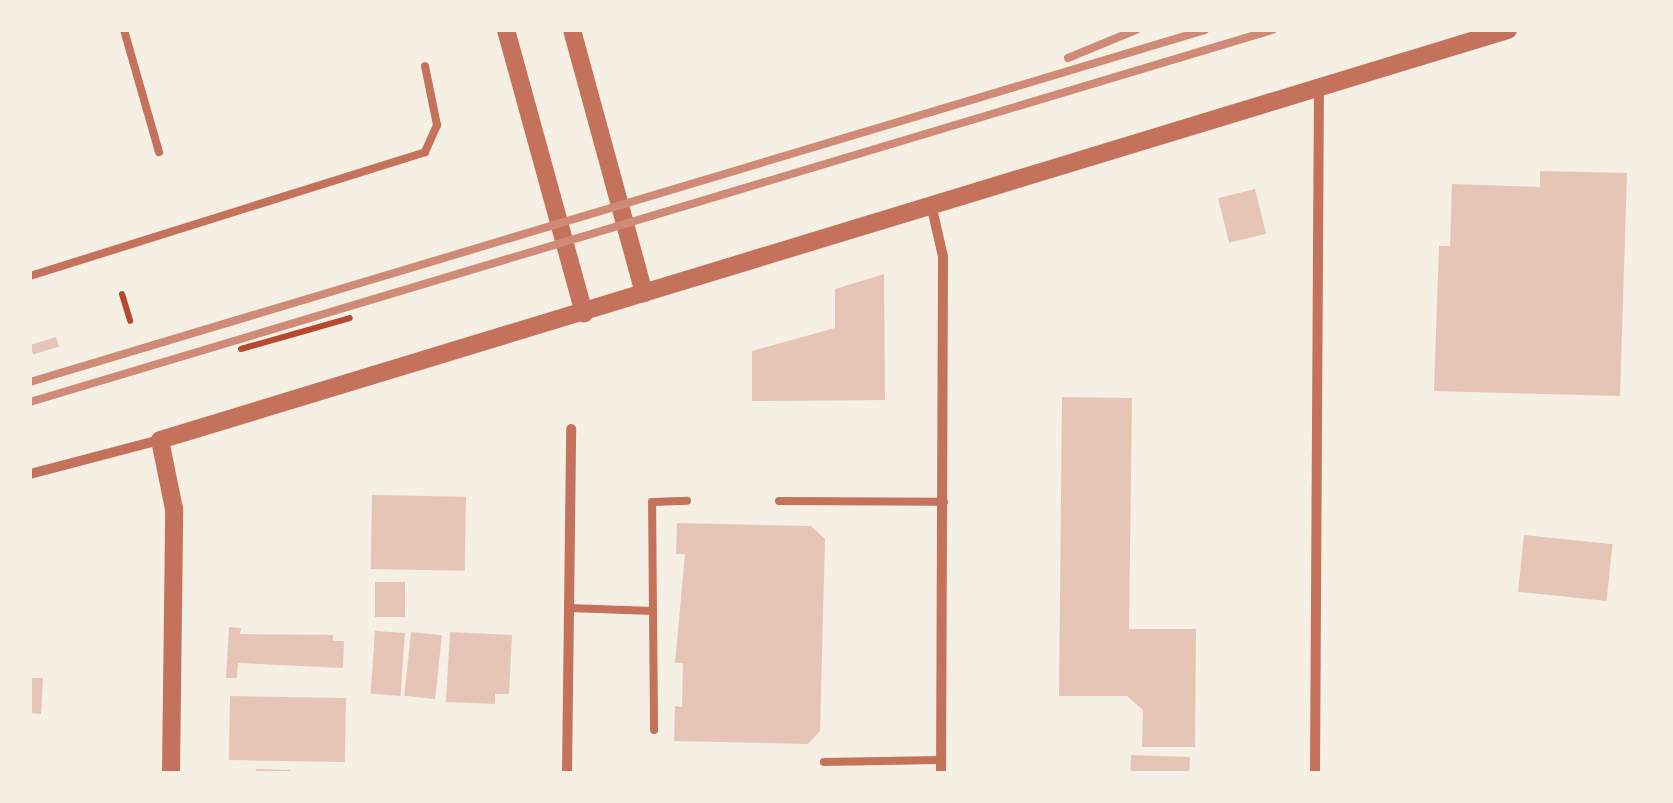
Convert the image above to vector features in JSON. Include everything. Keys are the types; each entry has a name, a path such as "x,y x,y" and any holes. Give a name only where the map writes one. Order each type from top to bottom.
{"street":[{"path":"506,30 584,313"},
{"path":"572,30 644,293"},
{"path":"30,474 160,440 584,313 1508,30"},
{"path":"1315,773 1320,87"},
{"path":"930,204 943,257 941,773"},
{"path":"567,773 571,429"},
{"path":"160,440 174,497 171,773"}],"lane":[{"path":"124,30 159,152"},
{"path":"30,276 425,152 437,125 425,66"},
{"path":"654,730 652,502 687,502"},
{"path":"780,502 944,502"},
{"path":"569,608 653,611"},
{"path":"824,762 941,760"}],"path":[{"path":"122,294 130,321"},
{"path":"242,349 350,318"}],"building":[{"path":"1540,171 1627,173 1620,396 1434,391 1439,246 1450,246 1452,184 1540,187"},
{"path":"1255,189 1266,234 1229,243 1218,198"},
{"path":"884,274 885,400 752,401 752,351 835,328 835,289"},
{"path":"56,337 59,347 33,354 30,345"},
{"path":"1062,397 1132,398 1129,629 1196,629 1195,747 1142,747 1143,710 1127,696 1059,696"},
{"path":"372,495 466,497 465,571 371,569"},
{"path":"677,523 811,526 825,539 820,731 808,744 674,741 675,706 682,707 683,663 675,663 685,554 676,554"},
{"path":"1524,535 1613,544 1607,601 1518,592"},
{"path":"375,582 405,582 405,617 375,617"},
{"path":"229,627 241,628 240,634 333,635 333,641 344,641 343,668 238,663 237,678 226,678"},
{"path":"375,631 405,633 401,696 371,694"},
{"path":"411,632 442,635 435,699 404,696"},
{"path":"450,632 512,635 509,694 495,694 495,704 446,702"},
{"path":"30,678 43,678 41,714 30,713"},
{"path":"230,696 346,698 345,762 229,760"},
{"path":"1131,755 1190,757 1189,773 1130,773"},
{"path":"256,769 291,770 291,773 256,773"}],"railway":[{"path":"1068,58 1136,30"},
{"path":"30,382 1205,30"},
{"path":"30,402 1272,30"}]}
